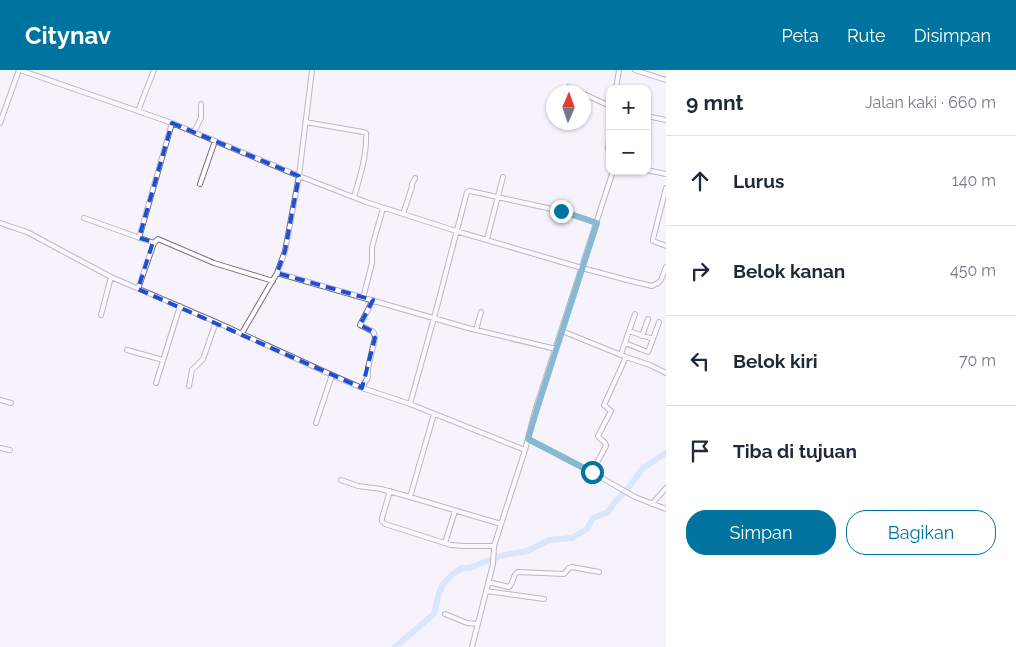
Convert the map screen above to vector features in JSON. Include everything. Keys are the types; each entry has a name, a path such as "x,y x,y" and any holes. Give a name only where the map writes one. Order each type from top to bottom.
{"street":[{"path":"0,123 19,70 172,122 299,176 383,208 456,231 582,268 652,286 661,280 666,267"},
{"path":"138,111 154,70"},
{"path":"242,333 273,281 285,251 299,176 312,70"},
{"path":"617,85 619,70"},
{"path":"635,70 666,80"},
{"path":"591,98 606,104"},
{"path":"194,132 201,118 201,104"},
{"path":"651,117 666,120"},
{"path":"139,238 172,122"},
{"path":"305,122 366,134 362,165 354,197"},
{"path":"200,184 215,141"},
{"path":"651,171 666,174"},
{"path":"472,647 493,564 494,546 612,175"},
{"path":"487,240 503,177"},
{"path":"403,214 415,178"},
{"path":"666,188 653,241 666,246"},
{"path":"410,404 467,192 470,191 561,211 597,223"},
{"path":"363,298 372,263 372,247 383,208"},
{"path":"84,218 139,238 154,242 160,240 222,266 273,281"},
{"path":"0,223 27,232 110,277 242,333 362,388 410,404 525,450"},
{"path":"138,289 154,242"},
{"path":"277,273 476,330 556,349"},
{"path":"101,315 110,277"},
{"path":"362,388 368,377 368,368 375,338 372,330 360,325 373,300"},
{"path":"156,383 180,306"},
{"path":"476,330 481,312"},
{"path":"621,354 635,314"},
{"path":"642,336 648,319"},
{"path":"189,386 192,370 203,359 216,322"},
{"path":"625,343 648,352 659,322"},
{"path":"562,331 650,365 666,374"},
{"path":"629,331 653,340"},
{"path":"127,350 163,360"},
{"path":"592,472 606,446 606,443 598,436 610,414 610,410 604,405 626,357"},
{"path":"316,423 332,375"},
{"path":"0,400 11,403"},
{"path":"410,497 434,414"},
{"path":"528,439 592,472 628,494 666,509"},
{"path":"0,448 10,450"},
{"path":"342,480 363,488 390,491 501,524"},
{"path":"652,504 666,488"},
{"path":"390,491 382,518 383,523 445,543 464,546 494,546"},
{"path":"445,543 455,511"},
{"path":"488,582 508,587 518,572 564,574 570,567 599,572"},
{"path":"486,591 544,599"},
{"path":"445,614 467,623 478,624"}],"highlighted area":[{"path":"172,123 299,176 285,251 277,273 373,300 360,325 372,331 375,338 362,388 138,289 153,242 139,238"}],"waterway":[{"path":"395,647 434,614 443,584 453,574 462,568 469,568 500,556 527,551 549,540 572,538 587,529 593,518 608,512 643,468 666,453"}],"route":[{"path":"561,211 597,223 528,439 592,472"}]}
